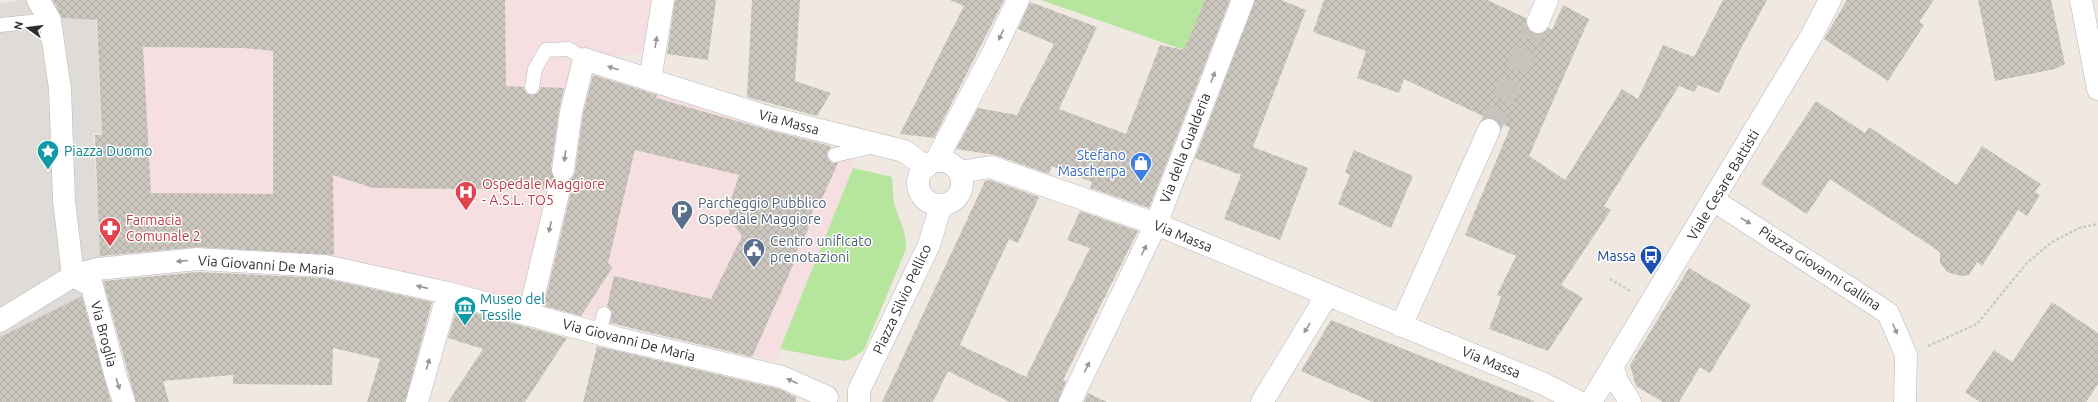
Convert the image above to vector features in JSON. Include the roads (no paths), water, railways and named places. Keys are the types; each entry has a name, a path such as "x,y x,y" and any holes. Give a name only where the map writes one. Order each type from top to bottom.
{"street":[{"path":"0,321 73,276 64,201 60,88 50,20 38,0"},
{"path":"650,80 663,0"},
{"path":"931,164 948,162 959,172 962,185 960,192 951,202 941,205 929,202 923,198 920,191 919,176 931,164 993,53 1018,0"},
{"name":"Via della Gualderia","path":"1070,402 1156,224 1243,0"},
{"name":"Viale Cesare Battisti","path":"1591,402 1613,368 1812,35 1830,0"},
{"path":"2081,0 2098,89"},
{"path":"529,315 561,180 571,112 584,59"},
{"name":"Via Massa","path":"584,59 771,118 904,151 931,164"},
{"path":"1401,326 1489,130"},
{"name":"Via Massa","path":"959,172 991,167 1156,224 1544,384 1579,402"},
{"name":"Piazza Giovanni Gallina","path":"1713,200 1888,313 1906,356 1905,402"},
{"name":"Piazza Silvio Pellico","path":"825,400 859,396 929,245 941,205"},
{"name":"Via Giovanni De Maria","path":"73,276 97,269 197,259 324,266 448,293 529,315 602,324 782,377 825,400"},
{"name":"Via Broglia","path":"73,276 92,286 124,402"},
{"path":"417,402 448,293"},
{"path":"1262,402 1327,295"},
{"path":"1613,368 1617,381 1630,402"}],"lane":[{"path":"0,25 50,20"},
{"path":"532,87 535,69 546,50 569,49 584,59"},
{"path":"835,155 881,145"}],"tunnel":[{"path":"1489,130 1538,22"}],"place":[{"name":"Piazza Duomo","path":"48,170"},
{"name":"Stefano Mascherpa","path":"1141,182"},
{"name":"Ospedale Maggiore - A.S.L. TO5","path":"466,212"},
{"name":"Parcheggio Pubblico Ospedale Maggiore","path":"682,230"},
{"name":"Farmacia Comunale 2","path":"110,248"},
{"name":"Centro unificato prenotazioni","path":"754,268"},
{"name":"Massa","path":"1651,276"},
{"name":"Museo del Tessile","path":"465,326"}]}
